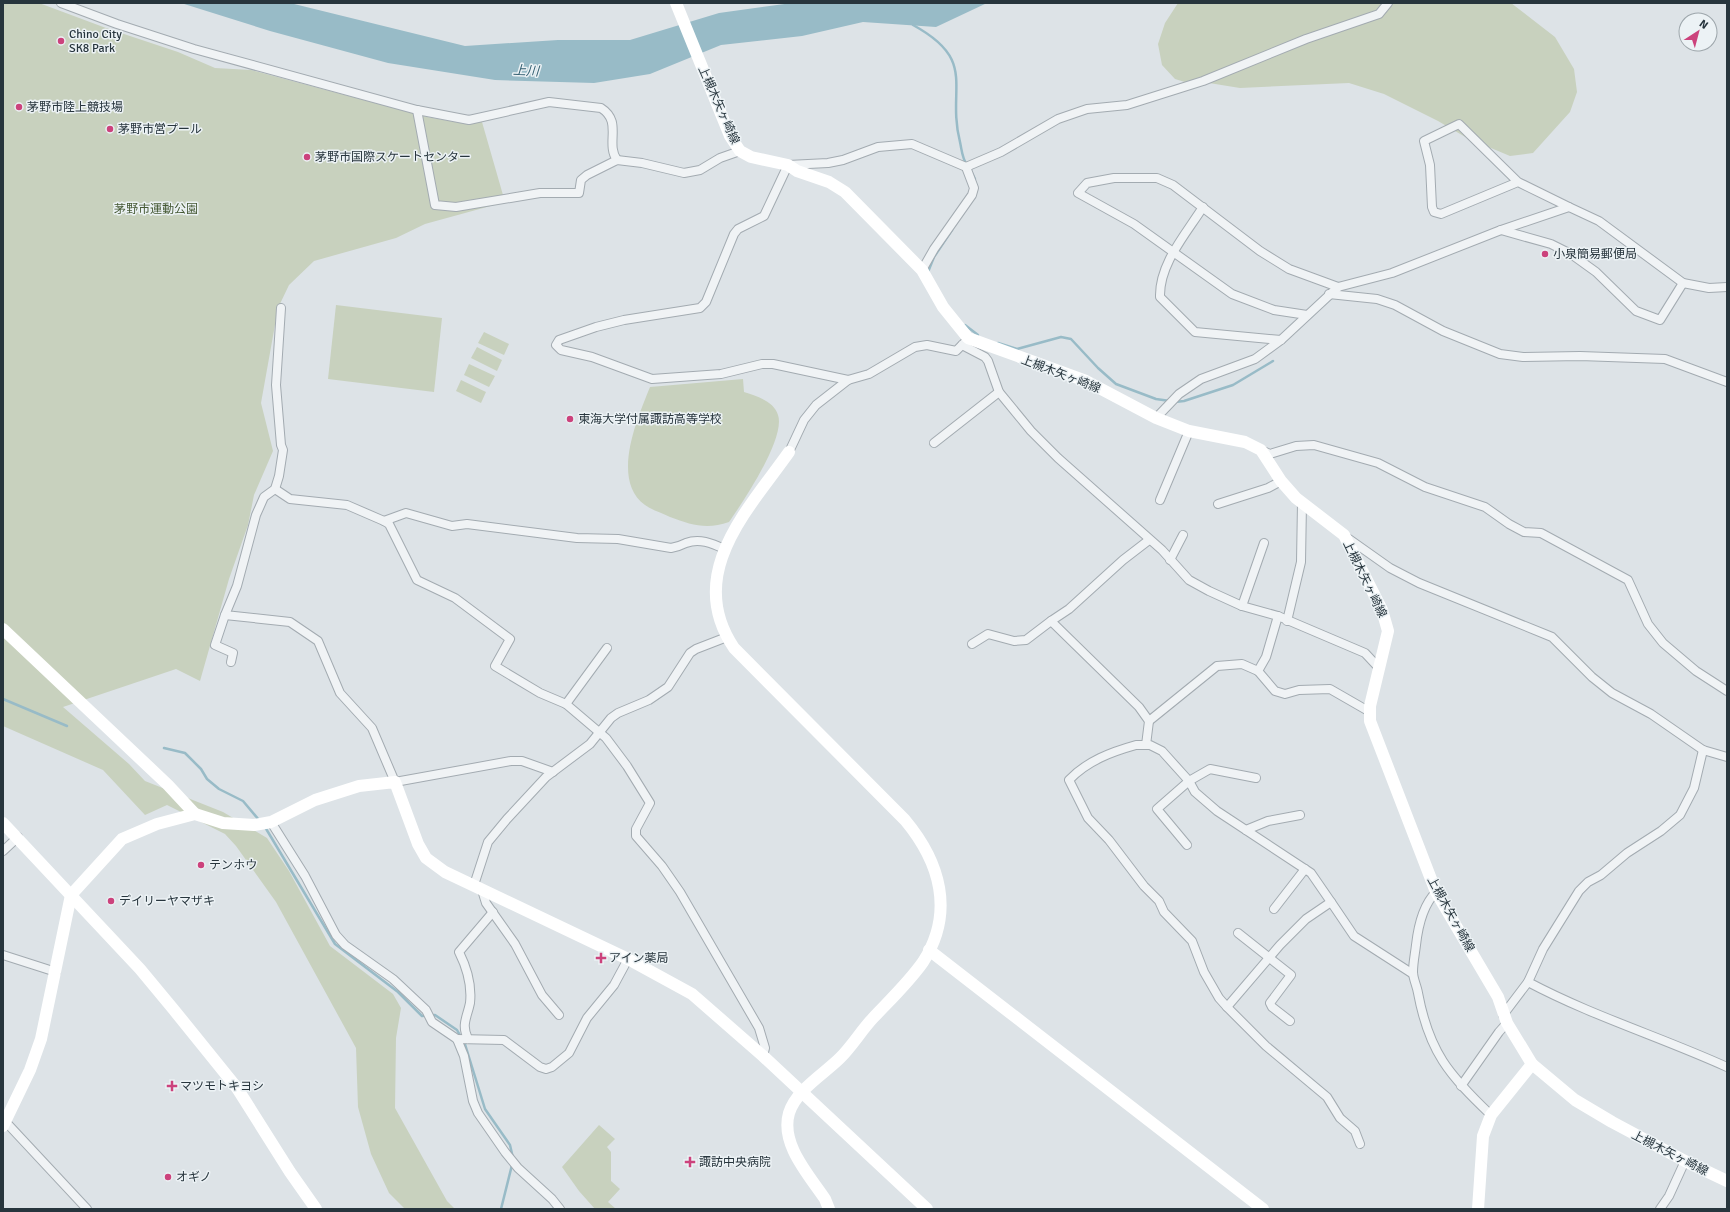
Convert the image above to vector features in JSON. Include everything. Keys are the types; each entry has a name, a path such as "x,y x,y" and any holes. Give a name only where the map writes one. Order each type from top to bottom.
{"street":[{"path":"61,3 117,24 194,49 417,110 469,120 549,102 601,108 608,113 613,122 613,154 617,160"},
{"path":"848,380 773,364 762,364 721,374 652,379 592,357 560,350 556,345 559,340 596,327 624,320 700,308 706,302 734,234 738,229 764,216 788,165 828,163 843,160 878,147 912,144 969,165 1001,152 1058,119 1087,109 1127,106 1203,81 1306,39 1379,14 1388,3"},
{"name":"上槻木矢ヶ崎線","path":"677,6 730,136 740,151 751,157 788,165 797,171 829,182 845,192 922,270 965,342 1086,381 1160,414 1189,431 1245,442 1261,450 1281,481 1302,503 1344,535 1382,610 1388,631 1370,706 1370,721 1381,753 1436,892 1498,997 1505,1019 1532,1064 1575,1100 1645,1141 1727,1181"},
{"path":"417,110 435,205 456,207 540,193 579,193 581,180 587,174 617,160 642,163 684,173 700,170 720,158 740,151"},
{"path":"1518,182 1441,214 1434,212 1432,207 1430,165 1424,141 1459,124 1518,182 1599,221 1683,283 1709,288 1727,287"},
{"path":"922,270 934,249 972,195 974,188 969,165"},
{"path":"1307,315 1274,310 1232,294 1134,224 1078,193 1087,183 1114,178 1157,178 1173,185 1204,207 1260,251 1289,269 1338,287"},
{"path":"1160,414 1179,394 1200,379 1255,358 1281,340 1338,287 1392,273 1501,230 1569,206"},
{"path":"1204,207 1174,252 1159,282 1160,296 1194,332 1281,340"},
{"path":"1501,230 1551,244 1571,254 1596,272 1636,311 1660,320 1683,283"},
{"path":"1329,294 1377,300 1395,305 1443,331 1500,354 1522,357 1580,356 1665,359 1727,382"},
{"path":"232,662 233,653 215,645 237,586 256,515 264,497 275,489 279,476 283,450 281,445 276,385 281,308"},
{"path":"829,1209 825,1199 788,1142 789,1113 801,1093 841,1057 870,1021 915,972 929,950 940,918 939,883 933,864 918,835 905,820 747,662 727,637 719,614 716,583 724,549 737,526 789,452 804,420 816,405 848,380 868,374 915,347 927,345 956,351 965,342 988,361 999,392 1031,431 1058,458 1142,532 1148,540 1162,550 1189,580 1242,606 1278,616 1365,653 1379,668"},
{"path":"934,443 999,392"},
{"path":"1160,500 1189,431"},
{"path":"1261,450 1270,454 1296,446 1314,445 1378,463 1425,487 1485,507 1509,524 1524,532 1542,533 1628,580 1648,624 1663,643 1696,671 1727,691"},
{"path":"1218,504 1268,488 1281,481"},
{"path":"275,489 290,499 342,504 384,520 389,524 417,580 455,598 510,639 495,666 540,693 566,704 599,733 621,757 650,803 636,829 636,836 662,866 680,892 759,1028 765,1048 763,1056"},
{"path":"1287,621 1301,562 1302,503"},
{"path":"384,520 406,513 452,526 467,524 577,538 618,538 671,548 700,541 711,543 724,549"},
{"path":"1170,560 1184,535"},
{"path":"1344,535 1360,548 1390,568 1419,583 1552,637 1592,677 1612,693 1651,714 1703,750 1727,757"},
{"path":"972,644 988,634 1014,641 1026,640 1051,620 1069,609 1123,560 1148,540"},
{"path":"1242,606 1264,543"},
{"path":"225,615 290,622 318,641 340,693 372,728 395,782 418,844 426,858 444,872 628,959 692,994 763,1056 926,1209"},
{"path":"1258,671 1266,657 1278,616"},
{"path":"1051,620 1139,707 1149,721 1146,745"},
{"path":"3,629 168,785 195,814 223,823 254,825 271,822 315,800 359,786 395,782 404,779 511,761 522,761 553,772"},
{"path":"559,1015 542,995 515,944 486,903 478,887 488,842 507,819 546,778 590,744 611,718 618,713 649,700 668,687 690,653 696,649 727,637"},
{"path":"566,704 608,648"},
{"path":"1149,721 1217,666 1242,664 1258,671 1275,691 1285,694 1299,690 1330,689 1370,712"},
{"path":"1360,1144 1355,1130 1340,1118 1327,1097 1266,1046 1219,998 1204,972 1192,942 1164,912 1159,901 1144,886 1109,840 1088,818 1069,780 1090,763 1118,750 1136,745 1150,745 1162,751 1189,781 1195,792 1217,811 1311,873 1354,936 1413,974"},
{"path":"1461,1086 1499,1032 1505,1019 1528,982 1543,949 1578,892 1588,882 1601,875 1627,853 1660,831 1680,815 1694,788 1703,750"},
{"path":"1187,845 1157,809 1189,781 1210,769 1256,778"},
{"path":"87,1209 4,1122 30,1070 41,1039 71,895 122,839 157,824 195,814"},
{"path":"1246,830 1268,821 1300,814"},
{"path":"271,822 305,876 336,935 345,945 393,979 426,1011 431,1021 457,1039 464,1056 473,1101 478,1113 517,1166 552,1199 560,1209"},
{"path":"3,823 18,837 140,969 237,1088 290,1172 316,1209"},
{"path":"3,851 18,837"},
{"path":"1274,909 1305,869"},
{"path":"1436,892 1429,899 1417,931 1413,974 1430,1037 1448,1071 1491,1115"},
{"path":"1227,1007 1269,958 1306,919 1331,902"},
{"path":"468,1039 464,1029 470,1002 468,976 467,969 459,952 493,912"},
{"path":"1238,933 1291,975 1270,1003 1272,1007 1290,1021"},
{"path":"929,950 1263,1209"},
{"path":"3,955 56,972"},
{"path":"457,1039 504,1040 540,1067 546,1069 552,1068 569,1053 574,1046 587,1018 614,985 628,959"},
{"path":"1528,982 1563,1000 1700,1054 1727,1067"},
{"path":"1478,1209 1483,1136 1491,1115 1532,1064"},
{"path":"1660,1209 1669,1196 1685,1161"}],"green space":[{"name":"茅野市運動公園","path":"3,3 39,3 106,28 178,52 215,68 251,70 427,117 466,124 482,122 505,202 425,224 396,238 314,261 289,285 278,308 261,403 273,451 254,495 248,525 229,579 200,681 176,669 63,707 129,764 145,781 223,812 267,838 289,871 330,946 393,994 401,1008 396,1038 395,1108 447,1201 455,1209 405,1209 389,1193 371,1154 358,1107 356,1048 276,902 236,846 225,834 167,805 145,815 103,770 3,726"},
{"path":"1178,3 1511,3 1555,37 1574,69 1577,92 1570,112 1533,153 1510,156 1467,138 1438,121 1384,94 1349,83 1240,88 1209,83 1188,83 1175,79 1162,65 1158,44 1165,23"},
{"path":"336,305 442,318 434,392 328,379"},
{"path":"484,332 509,344 504,355 478,343"},
{"path":"477,347 502,360 497,371 471,358"},
{"path":"469,364 495,376 489,387 464,375"},
{"path":"743,379 744,392 754,395 773,406 778,415 779,425 776,439 762,470 729,522 713,526 699,526 670,517 645,505 635,494 629,480 628,465 634,431 650,387"},
{"path":"461,380 486,392 481,403 456,391"},
{"path":"599,1125 615,1139 607,1147 611,1152 611,1181 620,1189 608,1202 616,1209 595,1209 579,1191 562,1167"}],"water":[{"name":"上川","path":"181,3 290,3 465,46 558,40 630,40 719,13 792,3 987,3 936,27 863,22 802,36 721,45 650,74 594,83 495,80 388,63 270,31"}],"waterway":[{"path":"913,25 933,38 946,51 953,63 956,76 957,123 962,154 967,165"},
{"path":"970,169 975,179"},
{"path":"928,272 934,257 952,230"},
{"path":"965,325 978,335"},
{"path":"998,343 1017,349 1061,337 1071,339 1098,368 1116,384 1156,399 1170,401"},
{"path":"1175,402 1184,401 1233,385 1273,361"},
{"path":"3,699 67,726"},
{"path":"164,748 185,753 201,769 207,779 219,789 243,801 259,820"},
{"path":"265,827 335,944 398,992 422,1016 435,1015 457,1030 461,1037"},
{"path":"464,1041 485,1109 510,1145 513,1158"},
{"path":"501,1209 512,1165"}],"place":[{"name":"Chino City SK8 Park","path":"61,41"},
{"name":"茅野市陸上競技場","path":"19,107"},
{"name":"茅野市営プール","path":"110,129"},
{"name":"茅野市国際スケートセンター","path":"307,157"},
{"name":"小泉簡易郵便局","path":"1545,254"},
{"name":"東海大学付属諏訪高等学校","path":"570,419"},
{"name":"テンホウ","path":"201,865"},
{"name":"デイリーヤマザキ","path":"111,901"},
{"name":"アイン薬局","path":"601,958"},
{"name":"マツモトキヨシ","path":"172,1086"},
{"name":"諏訪中央病院","path":"690,1162"},
{"name":"オギノ","path":"168,1177"}]}
